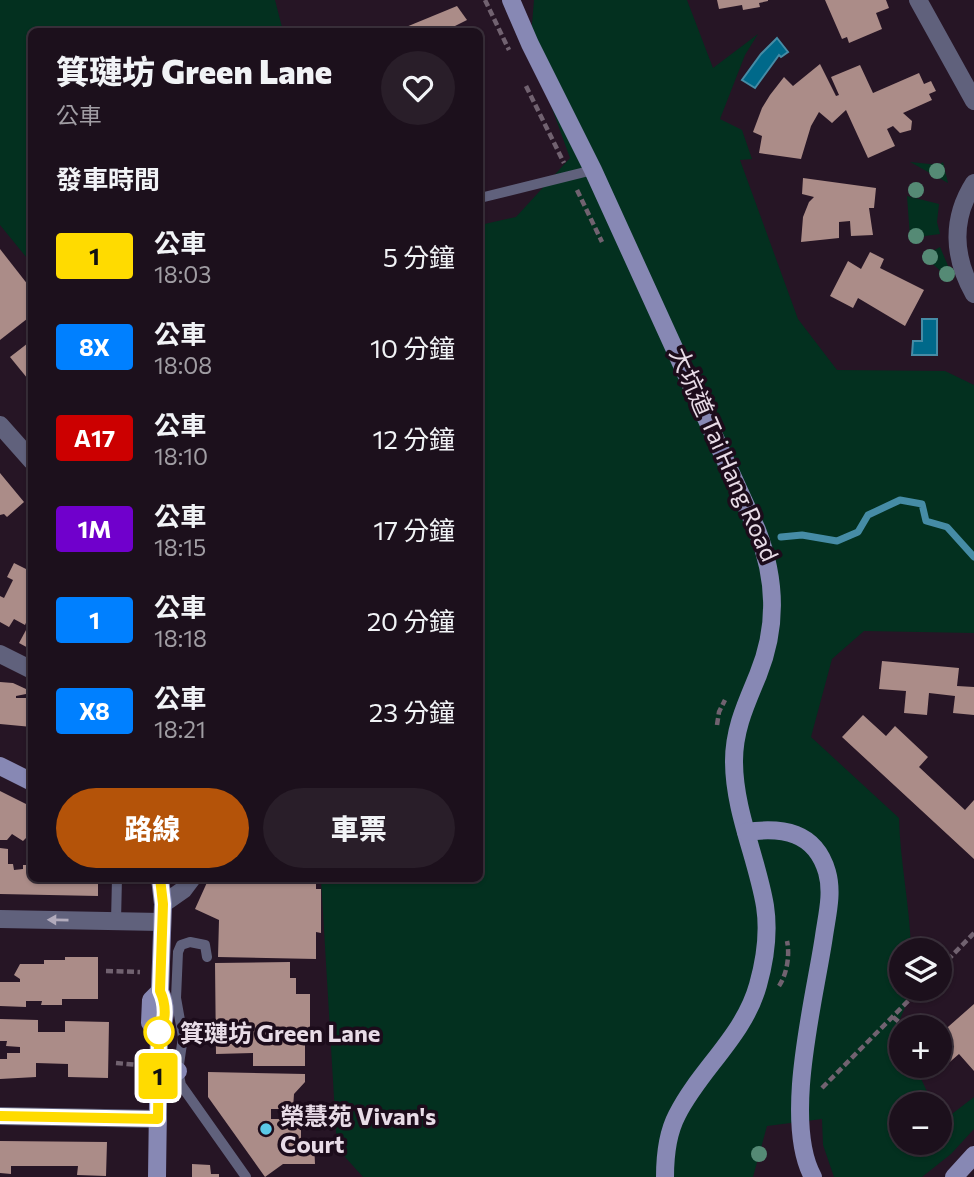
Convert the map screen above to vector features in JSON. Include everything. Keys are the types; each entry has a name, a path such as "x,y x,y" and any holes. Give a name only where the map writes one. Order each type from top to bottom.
{"main road":[{"name":"大坑道 Tai Hang Road","path":"511,0 593,170 757,530 769,566 773,606 768,645 744,707 735,743 736,783 765,906 766,936 761,975 746,1015 676,1116 666,1148 665,1177"},
{"path":"0,766 28,780"},
{"path":"746,832 771,829 796,834 816,852 827,873 830,898 802,1072 802,1140 807,1167 813,1177"},
{"path":"157,1177 159,1032 164,1024 164,1000 160,991 163,904 160,882"},
{"path":"158,1070 178,1071"},
{"path":"954,1177 974,1155"}],"street":[{"path":"918,0 974,100"},
{"path":"974,183 959,214 957,242 962,265 974,294"},
{"path":"0,425 28,456"},
{"path":"0,654 28,668"},
{"path":"163,904 183,890 189,882"},
{"path":"0,919 161,922"},
{"path":"0,1116 21,1123 158,1119"}],"lane":[{"path":"483,197 593,170"},
{"path":"116,921 117,882"},
{"path":"206,957 205,945 200,943 181,945 178,952 176,998 183,1037 178,1071 181,1085 246,1177"}],"path":[{"path":"485,0 509,50"},
{"path":"521,75 605,248"},
{"path":"715,738 719,712 728,693"},
{"path":"952,956 974,933"},
{"path":"106,971 140,972"},
{"path":"895,1015 908,1001"},
{"path":"822,1088 889,1021"},
{"path":"116,1063 138,1065"}],"green space":[{"path":"0,0 275,0 282,28 28,28 28,259 0,225"},
{"path":"534,0 687,0 713,68 758,34 745,55 720,119 742,130 752,159 740,160 798,319 837,370 945,371 974,385 974,633 864,631 832,659 811,737 899,818 910,938 889,938 889,1001 908,1001 902,1015 889,1015 889,1078 921,1078 927,1092 889,1092 889,1155 950,1155 922,1177 834,1177 823,1145 822,1119 767,1126 753,1177 363,1177 337,1148 321,882 483,882 483,224 516,217 570,158 530,47"},
{"path":"910,162 939,165 943,162 948,183"},
{"path":"907,196 939,204 937,222 940,234 925,236 913,244 910,237"},
{"path":"940,247 952,275 946,276 924,256"},
{"path":"974,1097 974,1129 952,1153 952,1114"}],"water":[{"path":"777,38 788,52 781,57 779,55 755,88 742,80 761,54"},
{"path":"922,319 937,319 937,355 912,355 913,341 922,341"}],"building":[{"path":"717,0 768,1 759,3 760,7 743,10 742,5 719,9"},
{"path":"825,0 886,0 889,8 876,13 882,29 849,43 847,37 842,39"},
{"path":"457,6 467,20 451,28 406,27"},
{"path":"820,64 836,96 839,95 831,77 860,65 873,93 919,73 924,84 931,81 936,91 929,94 932,100 903,113 912,121 911,130 900,133 893,126 887,129 895,146 868,158 846,110 832,123 819,112 811,126 801,159 759,153 762,136 753,132 770,95 784,77 793,86"},
{"path":"803,178 876,188 874,208 869,208 873,235 851,236 850,221 839,222 839,238 801,242 803,217 814,197 802,194"},
{"path":"0,249 28,285 28,318 0,340"},
{"path":"870,252 884,259 880,268 924,290 905,326 858,298 853,308 830,296 848,261 861,269"},
{"path":"28,343 28,379 10,357"},
{"path":"0,473 24,502 7,517 0,515"},
{"path":"14,563 28,570 28,618 25,625 14,619 9,627 0,622 0,596 4,598 13,580 7,577"},
{"path":"28,626 28,648 19,643"},
{"path":"882,661 959,668 957,686 974,687 974,715 953,713 955,696 929,693 927,715 904,713 906,691 879,689"},
{"path":"0,682 13,683 26,689 26,694 16,698 28,698 28,727 0,724"},
{"path":"863,715 886,736 895,726 928,757 919,767 965,810 974,800 974,859 842,737"},
{"path":"0,791 28,805 28,837 23,841 12,834 7,840 0,840"},
{"path":"0,848 8,849 8,864 13,864 14,870 28,865 28,882 98,882 98,896 0,894"},
{"path":"207,882 316,882 316,889 321,889 321,933 316,932 316,959 218,957 219,920 195,909"},
{"path":"65,957 98,957 98,999 62,999 62,1005 41,1005 42,1001 26,1001 26,1007 0,1006 0,982 20,982 14,975 20,964 44,964 44,960 65,960"},
{"path":"290,962 290,978 296,978 296,994 310,994 310,1028 305,1028 305,1066 253,1066 253,1053 216,1054 215,963"},
{"path":"974,1004 974,1071 959,1054 952,1060 952,1023"},
{"path":"0,1019 38,1020 38,1032 65,1032 65,1021 109,1022 108,1078 68,1077 68,1064 36,1063 36,1077 0,1079 0,1059 7,1059 7,1053 20,1053 20,1047 6,1046 7,1041 0,1041"},
{"name":"榮慧苑 Vivan's Court","path":"208,1072 305,1074 305,1082 294,1094 293,1109 271,1109 271,1119 301,1119 301,1139 314,1142 315,1164 283,1164 265,1177 208,1097"},
{"path":"0,1141 107,1142 106,1176 77,1175 78,1166 11,1166 11,1174 0,1173"},
{"path":"192,1164 210,1165 211,1174 219,1174 219,1177 192,1177"}],"waterway":[{"path":"781,537 802,535 837,541 858,532 868,515 900,500 922,504 926,521 947,527 974,557"}],"bus line":[{"name":"1","path":"0,1116 158,1119 159,1032 164,1024 164,1000 160,991 163,904 161,882"}],"place":[{"name":"箕璉坊 Green Lane","path":"159,1032"},
{"name":"榮慧苑 Vivan's Court","path":"266,1129"}]}
